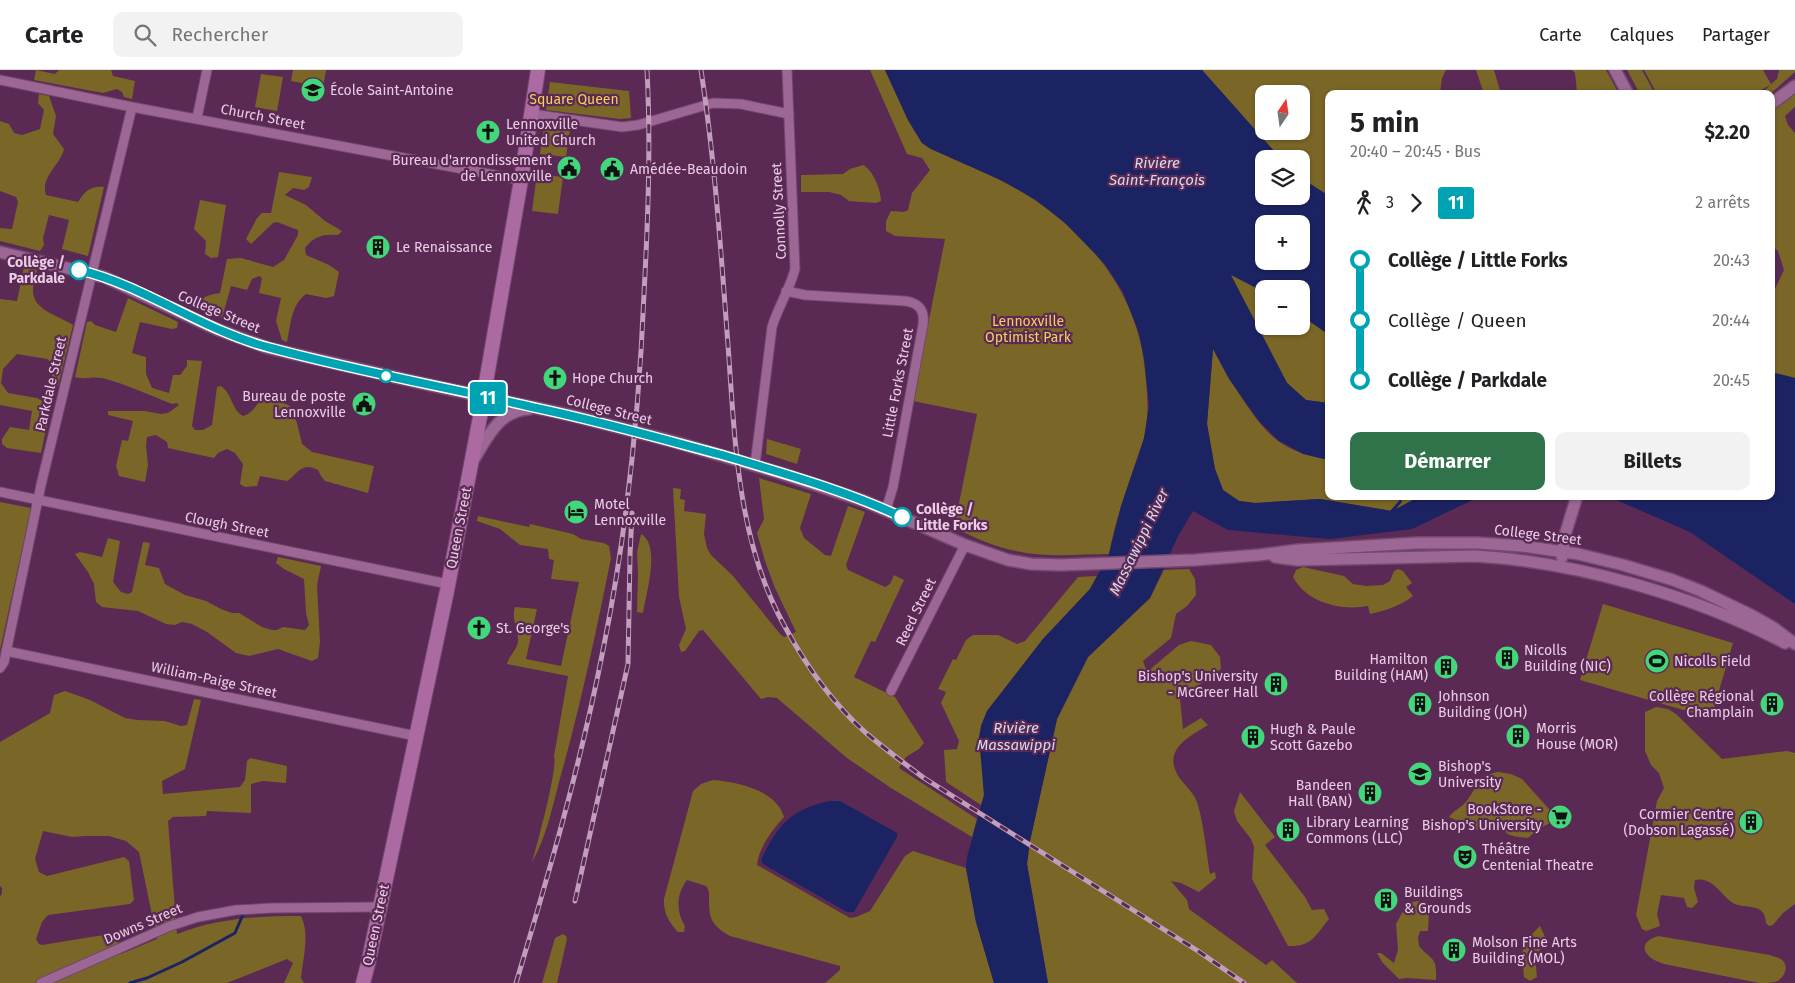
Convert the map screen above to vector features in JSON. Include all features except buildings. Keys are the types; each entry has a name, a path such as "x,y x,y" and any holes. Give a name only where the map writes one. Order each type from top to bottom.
{"main road":[{"name":"Queen Street","path":"363,983 472,463 538,70"},
{"path":"1615,70 1626,90"},
{"path":"1775,101 1795,86"},
{"name":"College Street","path":"0,252 92,273 110,279 216,329 249,342 326,362 538,408 642,433 755,465 822,486 886,510 965,545 995,556 1025,563 1093,564 1259,556 1298,550 1444,543 1500,544 1562,551 1640,570 1700,591 1753,616 1774,628 1795,646"},
{"path":"472,463 501,419 516,411 538,408"},
{"path":"1564,566 1562,551 1576,500"},
{"name":"College Street","path":"1259,556 1297,560 1475,556 1564,566 1605,576 1685,601 1795,646"}],"street":[{"path":"197,118 207,70"},
{"name":"Connolly Street","path":"755,465 772,327 793,277 796,258 787,70"},
{"name":"Church Street","path":"0,80 132,107 521,180"},
{"path":"532,114 622,127 638,125 713,103 741,104 789,114"},
{"name":"Parkdale Street","path":"0,668 4,662 39,500 132,107"},
{"name":"Little Forks Street","path":"786,291 805,295 905,300 917,304 922,309 923,324 893,487 886,510"},
{"name":"Clough Street","path":"0,492 448,584"},
{"name":"Reed Street","path":"891,691 965,545"},
{"name":"William-Paige Street","path":"6,651 416,736"},
{"name":"Downs Street","path":"41,983 161,930 198,917 236,910 272,908 380,907"}],"green space":[{"path":"36,70 55,74 59,70 111,70 113,76 135,81 132,99 124,97 122,92 117,89 103,93 34,80"},
{"path":"293,70 326,70 323,87 291,81"},
{"name":"Lennoxville Optimist Park","path":"870,70 885,70 908,120 922,143 1011,186 1036,201 1077,234 1095,253 1123,295 1141,344 1145,370 1147,412 1143,443 1119,513 1109,554 1050,555 1027,553 992,544 954,528 977,414 913,401 945,239 895,236 886,231 886,221 891,211 904,212 908,210 912,193 930,170 922,158 907,154"},
{"path":"1202,70 1446,70 1442,78 1440,90 1325,90 1325,193 1310,184 1310,150 1273,150 1264,140 1310,140 1310,85 1255,85 1255,130"},
{"path":"1476,70 1494,70 1500,90 1483,90"},
{"path":"1572,70 1606,70 1617,90 1577,90 1575,73"},
{"path":"1627,70 1642,70 1653,90 1638,90"},
{"path":"1644,70 1763,70 1771,84 1777,79 1779,70 1795,70 1775,90 1766,90 1770,85 1761,90 1655,90"},
{"path":"261,74 283,77 277,111 255,107"},
{"name":"Square Queen","path":"550,82 629,91 631,118 620,119 546,110"},
{"path":"1795,92 1795,107 1785,116 1788,125 1795,133 1795,378 1775,373 1775,289 1784,270 1778,251 1775,248 1775,109"},
{"path":"39,94 49,96 56,116 53,134 64,149 48,176 45,188 46,195 78,202 88,190 95,187 104,187 88,256 62,249 69,220 49,215 43,238 44,245 40,251 0,241 0,228 12,229 18,202 16,197 0,191 0,121 9,124 14,133 22,135 40,129 44,110 38,103"},
{"path":"544,127 570,130 566,157 540,154"},
{"path":"863,165 870,171 876,181 881,201 876,203 849,201 841,195 829,192 801,192 801,175 843,174 850,169"},
{"path":"279,172 312,177 309,187 304,190 293,188 285,195 306,205 325,221 342,231 338,235 316,238 305,248 306,255 329,265 339,272 334,296 326,298 306,294 301,298 292,315 287,342 282,340 276,321 281,298 259,293 262,278 259,276 252,279 247,290 231,286 222,318 196,308 209,295 220,293 227,259 241,258 273,267 284,260 298,235 298,230 277,222 273,223 251,244 246,239 257,218 262,213 271,213"},
{"path":"537,174 563,177 558,214 532,211"},
{"path":"200,200 226,205 218,257 211,258 205,254 206,241 194,229"},
{"path":"24,267 37,270 33,290 37,303 47,312 73,325 58,386 52,384 52,363 47,359 17,354 3,369 1,383 8,393 37,398 51,406 41,453 7,448 2,444 2,439 10,427 29,430 32,411 0,405 0,299 17,301"},
{"path":"1230,274 1255,287 1255,322"},
{"path":"128,298 178,322 177,328 172,329 140,322 132,353 146,357 146,374 152,388 169,393 173,375 180,375 187,366 187,360 202,361 192,426 195,430 203,430 212,425 217,387 221,386 225,390 236,410 243,416 269,396 290,406 297,423 302,444 312,452 374,466 368,493 325,481 318,470 308,467 300,470 287,481 260,476 257,486 245,487 240,484 243,464 235,453 227,449 218,453 214,458 168,448 167,442 156,435 147,437 148,465 145,482 119,476 116,466 122,440 128,441 133,421 108,415 108,411 145,411 161,414 168,413 179,405 102,378 75,377 87,322 91,321 95,325 116,332"},
{"path":"1310,321 1325,332 1325,402 1306,400 1287,383 1262,335 1310,335"},
{"path":"1213,348 1242,398 1269,433 1278,441 1296,451 1325,459 1325,500 1255,503 1239,501 1223,490 1215,469 1207,424"},
{"path":"767,439 801,449 797,464 766,454"},
{"path":"759,478 811,494 800,528 804,538 825,555 831,556 848,506 865,512 846,565 848,570 885,587 890,584 894,575 904,580 875,642 871,641 854,677 895,697 924,743 919,749 906,757 899,768 977,819 972,837 891,788 847,758 777,698 768,697 761,699 703,630 699,631 685,651 681,652 679,645 686,629 679,597 673,488 681,489 680,499 685,500 684,511 706,514 704,534 707,548 711,555 733,576 781,635 784,637 796,632 775,588 757,533 764,519"},
{"path":"1326,500 1412,500 1392,511"},
{"path":"0,502 31,508 0,650"},
{"path":"478,516 529,527 530,524 573,534 581,539 604,543 609,546 611,558 600,614 567,754 548,823 532,862 553,775 554,756 568,676 507,664 518,642 514,611 515,607 537,609 526,659 561,666 579,582 551,579 554,560 549,559 548,549 520,545 500,529 477,521"},
{"path":"641,534 647,540 651,559 651,571 643,613 637,612 637,552"},
{"path":"108,538 120,541 113,582 121,592 128,594 132,592 143,542 150,543 145,565 159,568 165,584 185,595 206,601 232,613 239,613 262,627 272,630 283,627 305,630 309,625 306,613 304,579 276,563 278,557 321,566 317,585 320,642 318,658 312,661 278,649 249,656 236,653 207,632 192,624 182,622 175,625 166,624 138,611 102,607 96,602 94,584 88,572 75,554 80,552 102,557"},
{"path":"1303,567 1344,576 1353,584 1366,586 1383,585 1390,581 1394,571 1398,569 1403,571 1412,583 1406,587 1413,596 1393,607 1370,614 1368,606 1336,606 1316,599 1299,586 1293,577 1296,570"},
{"path":"1189,569 1195,579 1196,595 1187,606 1176,614 1171,638 1143,661 1147,672 1179,645 1191,641 1211,645 1220,657 1221,669 1180,699 1183,729 1201,718 1208,725 1179,746 1173,761 1175,770 1197,802 1210,874 1215,872 1216,878 1199,892 1181,883 1171,881 1187,900 1189,909 1266,965 1272,960 1297,983 1048,983 1027,864 1030,841 1057,719 1088,657 1150,598 1164,570"},
{"path":"1097,576 1090,589 1043,639 987,711 981,726 984,795 981,805 946,782 944,750 957,749 959,741 941,703 946,692 938,689 953,659 956,660 966,640 973,635 998,635 1017,644 1025,641 1078,577"},
{"name":"Nicolls Field","path":"1603,604 1733,643 1711,718 1580,680"},
{"path":"65,691 90,700 125,718 165,721 181,726 187,725 194,699 201,700 185,769 162,781 163,794 240,787 245,780 247,761 250,758 287,766 286,783 263,781 251,784 251,813 207,811 206,816 173,817 168,821 177,934 222,921 301,916 305,930 301,978 304,983 284,983 293,963 287,959 227,983 0,983 0,897 2,888 0,886 0,742 50,713 54,695","holes":["43,831 72,837 109,836 126,841 139,852 157,939 121,954 116,933 39,944 36,939 42,922 48,915 130,904 134,900 129,861 124,857 47,876 39,872 35,859"]},
{"path":"1656,707 1668,709 1676,714 1722,759 1787,751 1795,753 1795,904 1783,913 1773,925 1769,926 1766,923 1765,916 1758,909 1733,903 1711,883 1701,879 1695,880 1694,888 1698,902 1692,908 1687,907 1684,898 1661,895 1657,914 1660,926 1646,931 1642,929 1636,915 1657,801 1664,788 1659,773 1651,765 1645,751 1645,712"},
{"path":"1498,772 1511,774 1522,779 1558,819 1538,829 1528,838 1510,835 1501,829 1491,826 1478,830 1449,817 1464,804 1481,780"},
{"path":"713,780 744,785 755,789 773,800 780,808 784,817 763,845 757,865 850,918 870,911 905,856 913,851 966,868 976,922 994,983 825,983 840,970 840,966 730,936 716,926 711,918 709,893 706,886 687,880 683,885 678,903 680,915 685,926 684,932 678,932 667,917 664,899 693,791 701,784"},
{"path":"1240,792 1275,837 1265,845 1305,897 1312,910 1324,909 1329,919 1312,939 1303,945 1288,946 1252,879 1254,847 1251,839 1237,821 1234,811"},
{"path":"1418,901 1426,904 1429,912 1428,931 1420,931 1418,938 1419,946 1435,963 1436,980 1399,979 1382,962 1377,953 1381,953 1394,963 1398,950 1396,924 1402,913 1412,902"},
{"path":"1540,926 1547,941 1535,956 1537,977 1530,981 1524,977 1523,949 1528,939"},
{"path":"563,934 567,939 557,983 542,983 555,938"},
{"path":"1658,936 1770,955 1783,961 1786,968 1778,981 1759,983 1664,964 1652,959 1645,951 1646,943"}],"water":[{"name":"Rivière Saint-François","path":"885,70 1202,70 1255,130 1255,140 1264,140 1273,150 1255,150 1255,205 1310,205 1310,184 1325,193 1325,332 1310,321 1310,280 1255,280 1255,287 1231,275 1255,321 1255,335 1262,335 1287,383 1306,400 1325,402 1325,459 1303,454 1278,440 1259,421 1229,379 1213,349 1207,424 1215,469 1223,490 1239,501 1255,503 1320,499 1392,511 1412,500 1473,500 1412,529 1330,539 1228,530 1193,511 1178,536 1150,598 1088,657 1057,719 1030,841 1027,864 1048,983 994,983 976,922 966,868 967,857 984,795 979,737 987,711 1043,639 1090,589 1109,554 1121,506 1144,438 1149,405 1144,358 1139,333 1123,292 1105,264 1065,223 1036,200 1003,181 931,149 922,143 908,120"},
{"path":"1775,373 1795,378 1795,604 1690,532 1616,500 1775,500"},
{"path":"829,801 840,801 897,833 897,837 854,912 847,912 763,864 761,860 773,837 787,820 805,809"}],"waterway":[{"path":"1392,511 1400,500"},
{"path":"130,983 147,978 182,962 235,933 244,912"}],"railway":[{"path":"516,983 575,776 603,650 619,561 631,472 642,339 647,238 649,126 647,70"},
{"path":"701,70 714,173 736,453 741,489 756,559 768,592 792,640 820,682 842,709 866,733 902,762 924,778 1198,951 1244,983"},
{"path":"575,901 628,664 632,513"}],"bus line":[{"name":"11","path":"79,270 110,279 216,329 268,348 642,433 822,486 902,517"}],"place":[{"name":"École Saint-Antoine","path":"313,90"},
{"name":"Lennoxville United Church","path":"488,132"},
{"name":"Bureau d'arrondissement de Lennoxville","path":"569,168"},
{"name":"Amédée-Beaudoin","path":"612,169"},
{"name":"Le Renaissance","path":"378,247"},
{"name":"Collège / Parkdale","path":"79,270"},
{"name":"Hope Church","path":"555,378"},
{"name":"Bureau de poste Lennoxville","path":"364,404"},
{"name":"Motel Lennoxville","path":"576,512"},
{"name":"Collège / Little Forks","path":"902,517"},
{"name":"St. George's","path":"479,628"},
{"name":"Nicolls Building (NIC)","path":"1507,658"},
{"name":"Nicolls Field","path":"1657,661"},
{"name":"Hamilton Building (HAM)","path":"1446,667"},
{"name":"Bishop's University - McGreer Hall","path":"1276,684"},
{"name":"Johnson Building (JOH)","path":"1420,704"},
{"name":"Collège Régional Champlain","path":"1772,704"},
{"name":"Morris House (MOR)","path":"1518,736"},
{"name":"Hugh & Paule Scott Gazebo","path":"1253,737"},
{"name":"Bishop's University","path":"1420,774"},
{"name":"Bandeen Hall (BAN)","path":"1370,793"},
{"name":"BookStore - Bishop's University","path":"1560,817"},
{"name":"Cormier Centre (Dobson Lagassé)","path":"1751,822"},
{"name":"Library Learning Commons (LLC)","path":"1288,830"},
{"name":"Théâtre Centenial Theatre","path":"1465,857"},
{"name":"Buildings & Grounds","path":"1386,900"},
{"name":"Molson Fine Arts Building (MOL)","path":"1454,950"}],"water label":[{"name":"Massawippi River","path":"1139,542"},
{"name":"Rivière Massawippi","path":"1016,736"}]}
